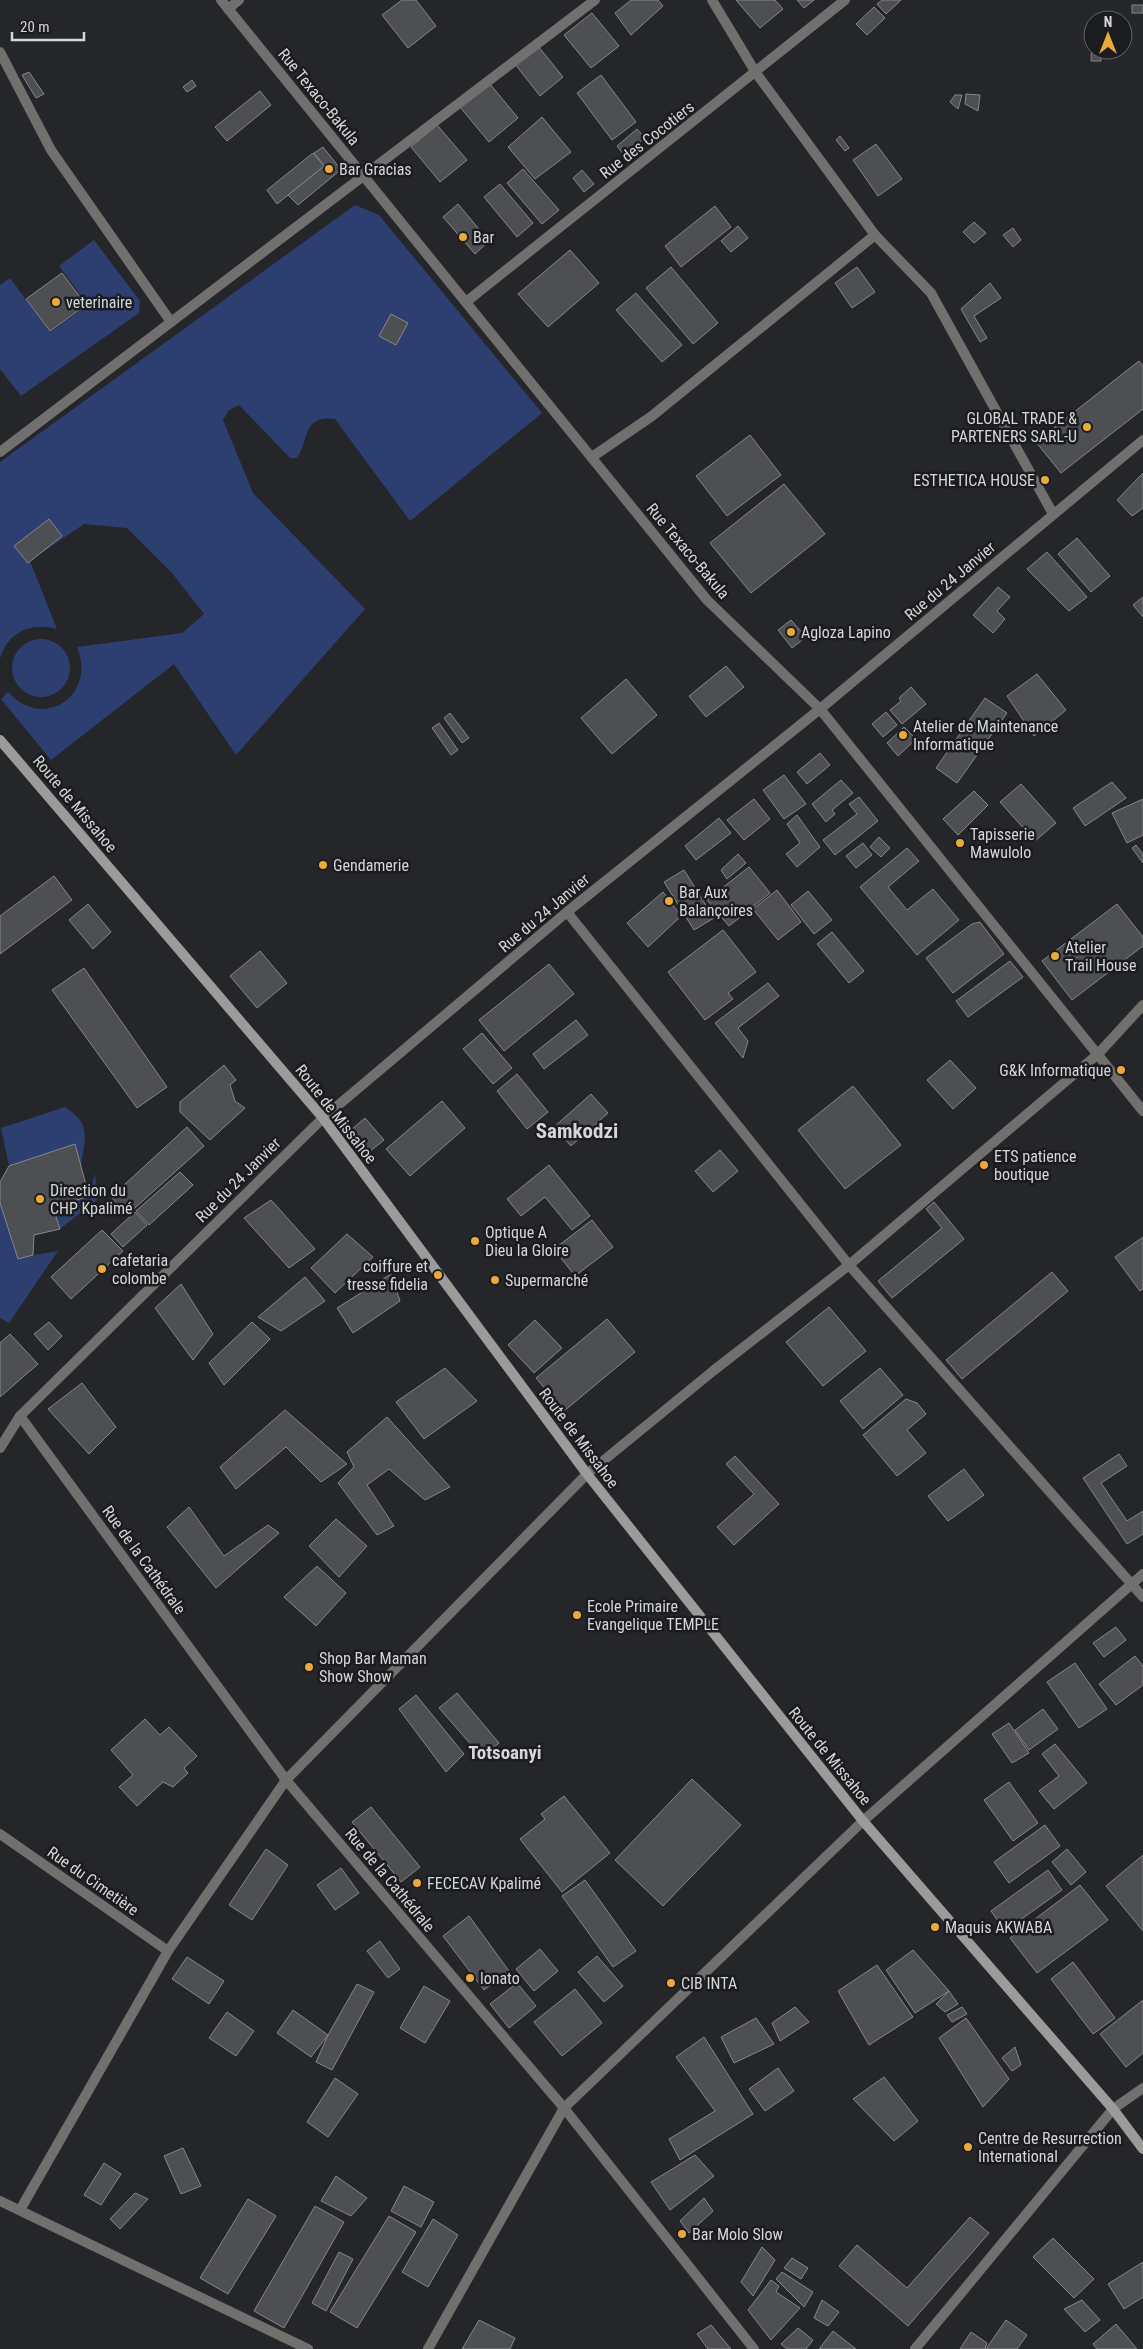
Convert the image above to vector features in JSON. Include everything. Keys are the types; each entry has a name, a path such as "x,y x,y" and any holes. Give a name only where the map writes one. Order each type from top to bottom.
{"main road":[{"name":"Route de Missahoe","path":"0,740 323,1118 587,1474 863,1821 1113,2109 1143,2149"}],"street":[{"name":"Rue Texaco-Bakula","path":"221,0 707,600 820,709 1143,1111"},
{"path":"228,8 239,0"},
{"path":"0,452 595,0"},
{"path":"712,0 756,73 875,235 931,293 1053,514"},
{"name":"Rue des Cocotiers","path":"466,302 756,73 845,0"},
{"path":"0,52 51,150 171,322"},
{"path":"592,458 652,416 875,235"},
{"name":"Rue du 24 Janvier","path":"0,1448 20,1416 323,1118 567,912 820,709 1143,440"},
{"path":"567,912 848,1265 1134,1584 1143,1597"},
{"path":"20,2210 168,1951 286,1780 587,1474 713,1371 848,1265 1098,1054 1143,1004"},
{"name":"Rue de la Cathédrale","path":"20,1416 286,1780 564,2108 754,2349"},
{"path":"428,2349 564,2108 863,1821 1134,1584 1143,1574"},
{"name":"Rue du Cimetière","path":"0,1834 168,1951"},
{"path":"915,2349 1113,2109 1143,2088"},
{"path":"0,2201 308,2349"}],"shaded area":[{"path":"355,205 379,215 542,413 410,521 335,419 324,419 312,425 297,458 290,458 239,405 229,410 223,420 253,493 365,609 236,755 174,664 51,760 1,699 8,692 22,703 36,708 50,708 63,703 73,693 80,681 81,665 77,647 182,633 204,614 172,573 127,528 84,524 30,561 57,629 38,627 21,631 8,642 0,659 0,462"},
{"path":"94,240 140,301 139,313 21,396 0,369 0,285 10,278 50,332 88,305 59,266"},
{"path":"35,639 47,639 62,647 70,662 70,674 62,689 47,697 35,697 20,689 12,674 12,662 20,647"},
{"path":"65,1107 79,1120 85,1132 81,1166 9,1166 1,1128"},
{"path":"95,1173 97,1200 60,1229 53,1208 89,1196"},
{"path":"0,1203 18,1258 58,1251 9,1323 0,1318"}],"building":[{"path":"402,0 416,0 436,26 408,48 382,15"},
{"path":"631,0 658,0 663,6 631,35 615,13"},
{"path":"736,0 775,0 783,9 760,28"},
{"path":"797,0 814,0 804,8"},
{"path":"882,0 901,0 886,14 877,4"},
{"path":"1132,5 1143,5 1143,13 1133,13"},
{"path":"874,7 885,18 867,35 856,24"},
{"path":"592,13 619,46 591,68 564,35"},
{"path":"538,46 563,77 540,96 515,64"},
{"path":"29,72 44,94 36,98 22,75"},
{"path":"601,75 636,122 612,140 577,93"},
{"path":"192,80 196,86 187,92 183,87"},
{"path":"490,84 518,118 489,142 460,107"},
{"path":"260,91 271,105 227,141 215,127"},
{"path":"966,94 980,95 978,111 965,104"},
{"path":"955,95 962,95 958,109 950,102"},
{"path":"542,117 571,152 535,179 508,147"},
{"path":"437,125 467,160 440,182 411,147"},
{"path":"637,129 645,138 624,155 617,146"},
{"path":"840,136 849,148 845,151 836,140"},
{"path":"876,144 902,179 878,196 853,160"},
{"path":"323,147 339,167 338,172 298,205 288,195 324,166 314,153"},
{"path":"313,153 324,166 277,204 267,190"},
{"path":"523,169 559,210 542,224 507,183"},
{"path":"582,170 594,184 584,192 573,178"},
{"path":"500,184 533,223 517,237 484,197"},
{"path":"458,204 489,241 475,254 443,217"},
{"path":"715,206 731,227 681,267 665,246"},
{"path":"974,222 986,233 974,243 963,232"},
{"path":"738,226 748,238 731,252 721,241"},
{"path":"1013,228 1021,240 1013,247 1003,235"},
{"path":"570,250 599,283 548,327 518,294"},
{"path":"671,267 718,323 693,344 646,288"},
{"path":"857,267 875,292 852,308 835,283"},
{"name":"veterinaire","path":"62,273 86,305 50,331 26,299"},
{"path":"990,283 1001,298 974,316 987,338 980,342 961,309"},
{"path":"636,293 682,345 662,362 616,310"},
{"path":"391,314 408,323 396,345 379,336"},
{"path":"1139,361 1143,366 1143,409 1061,473 1036,442"},
{"path":"750,435 781,475 727,516 696,476"},
{"path":"1143,473 1143,508 1132,516 1117,500"},
{"path":"784,484 825,534 751,593 710,543"},
{"path":"49,519 62,536 28,563 14,546"},
{"path":"1077,538 1110,576 1091,592 1058,554"},
{"path":"1047,552 1087,597 1069,611 1027,569"},
{"path":"998,587 1010,597 997,611 1005,619 993,633 973,615"},
{"path":"1143,597 1143,617 1133,605"},
{"path":"791,620 806,637 792,648 778,630"},
{"path":"726,666 744,687 706,717 689,696"},
{"path":"1037,674 1066,710 1034,736 1007,696"},
{"path":"626,679 657,715 612,754 581,718"},
{"path":"911,687 926,704 902,724 890,710 901,701 899,698"},
{"path":"985,698 1007,713 957,783 936,768"},
{"path":"886,712 897,725 883,737 872,724"},
{"path":"450,713 469,738 462,743 444,718"},
{"path":"439,723 458,750 451,755 432,728"},
{"path":"904,727 916,739 898,756 887,743"},
{"path":"820,753 830,765 807,784 797,772"},
{"path":"784,775 806,804 784,819 763,790"},
{"path":"841,780 853,793 832,810 835,814 826,822 812,804"},
{"path":"1112,782 1126,798 1085,826 1073,808"},
{"path":"1021,784 1056,823 1035,841 1000,802"},
{"path":"974,791 988,805 958,835 943,819"},
{"path":"859,797 878,821 835,855 823,840 857,814 849,804"},
{"path":"754,799 770,819 744,840 727,820"},
{"path":"1143,799 1143,835 1127,843 1112,813"},
{"path":"797,815 820,847 797,867 786,854 800,843 787,824"},
{"path":"719,818 731,833 696,860 685,846"},
{"path":"879,837 890,848 881,857 870,847"},
{"path":"863,843 872,855 856,868 846,856"},
{"path":"1136,845 1143,854 1143,863 1132,848"},
{"path":"907,848 919,861 888,887 907,910 933,889 959,920 917,955 860,887"},
{"path":"738,854 746,863 727,879 721,870"},
{"path":"749,867 770,893 729,926 707,900"},
{"path":"684,870 714,918 694,930 664,882"},
{"path":"54,876 72,900 0,954 0,916"},
{"path":"777,890 801,922 778,940 753,909"},
{"path":"808,891 832,920 814,934 791,905"},
{"path":"663,892 681,916 648,947 627,923"},
{"path":"88,904 111,932 93,949 69,920"},
{"path":"1117,904 1143,937 1143,946 1072,1000 1042,961"},
{"path":"980,922 1004,954 953,993 926,958 972,924"},
{"path":"723,930 756,972 728,993 733,999 705,1020 668,972"},
{"path":"832,932 864,971 849,983 817,944"},
{"path":"260,951 287,983 257,1008 230,976"},
{"path":"1010,961 1023,977 968,1017 956,1001"},
{"path":"549,964 574,994 504,1051 479,1020"},
{"path":"84,968 167,1087 137,1108 52,990"},
{"path":"768,983 779,996 738,1028 748,1041 743,1058 715,1023"},
{"path":"576,1020 588,1035 544,1069 533,1054"},
{"path":"482,1033 512,1068 493,1084 463,1049"},
{"path":"950,1060 976,1088 953,1109 927,1080"},
{"path":"224,1065 236,1080 230,1085 235,1101 245,1108 210,1140 180,1112 180,1102"},
{"path":"517,1074 548,1112 527,1129 497,1091"},
{"path":"853,1086 901,1145 845,1189 798,1130"},
{"path":"591,1094 608,1113 571,1146 554,1127"},
{"path":"442,1101 465,1128 410,1176 386,1149"},
{"path":"365,1118 384,1140 363,1157 345,1135"},
{"path":"187,1127 204,1146 127,1215 111,1197"},
{"name":"Direction du CHP Kpalimé","path":"75,1144 89,1196 53,1208 60,1229 34,1235 33,1255 18,1259 0,1203 0,1182 9,1166"},
{"path":"720,1150 738,1171 713,1192 695,1171"},
{"path":"549,1165 590,1216 572,1230 545,1197 521,1216 507,1199"},
{"path":"180,1172 193,1185 149,1225 136,1211"},
{"path":"271,1200 315,1249 289,1268 244,1218"},
{"path":"934,1202 964,1239 892,1298 878,1281 942,1228 926,1209"},
{"path":"135,1212 147,1225 123,1247 111,1234"},
{"path":"592,1220 613,1247 575,1276 554,1249"},
{"path":"102,1230 123,1251 71,1299 51,1277"},
{"path":"347,1234 373,1257 335,1293 311,1268"},
{"path":"1143,1237 1143,1289 1140,1291 1115,1257"},
{"path":"1052,1272 1068,1291 962,1379 946,1360"},
{"path":"391,1274 400,1301 353,1333 337,1308"},
{"path":"305,1277 325,1301 281,1331 258,1317"},
{"path":"181,1284 213,1334 193,1360 155,1308"},
{"path":"829,1307 866,1351 823,1386 786,1342"},
{"path":"607,1319 635,1352 564,1411 536,1378"},
{"path":"535,1320 562,1348 534,1373 508,1345"},
{"path":"49,1322 62,1336 48,1350 34,1334"},
{"path":"252,1322 270,1339 224,1385 209,1363"},
{"path":"10,1334 38,1364 0,1397 0,1343"},
{"path":"445,1368 477,1401 424,1439 396,1402"},
{"path":"880,1368 903,1395 863,1429 840,1401"},
{"path":"82,1383 116,1427 89,1454 48,1409"},
{"path":"906,1399 917,1403 926,1414 907,1430 926,1453 897,1476 863,1435"},
{"path":"285,1410 347,1464 321,1482 286,1447 236,1489 220,1467"},
{"path":"387,1417 450,1487 425,1500 389,1469 367,1485 394,1526 377,1535 338,1483 354,1467 347,1452"},
{"path":"1119,1454 1127,1466 1101,1483 1127,1521 1143,1511 1143,1534 1127,1544 1083,1478"},
{"path":"735,1456 779,1504 734,1545 717,1527 754,1494 726,1464"},
{"path":"964,1469 984,1495 948,1521 928,1496"},
{"path":"189,1507 224,1556 268,1525 279,1533 216,1588 167,1527"},
{"path":"336,1519 367,1546 339,1577 309,1546"},
{"path":"317,1566 346,1593 316,1626 284,1597"},
{"path":"1116,1627 1126,1640 1104,1657 1093,1643"},
{"path":"1135,1656 1143,1666 1143,1685 1116,1705 1099,1684"},
{"path":"1075,1663 1107,1709 1079,1728 1047,1682"},
{"path":"457,1693 499,1743 482,1757 439,1708"},
{"path":"416,1695 464,1754 446,1772 399,1709"},
{"path":"1043,1709 1058,1729 1029,1750 1015,1730"},
{"path":"145,1719 160,1735 169,1727 197,1756 184,1768 188,1773 173,1787 163,1782 137,1806 119,1787 133,1775 111,1750"},
{"path":"1009,1723 1029,1753 1012,1763 992,1734"},
{"path":"1055,1744 1087,1783 1054,1809 1039,1791 1059,1776 1042,1754"},
{"path":"692,1779 741,1825 663,1906 615,1860"},
{"path":"1009,1782 1038,1823 1013,1841 984,1800"},
{"path":"564,1796 610,1853 562,1892 520,1839 545,1819 541,1814"},
{"path":"371,1807 420,1867 401,1882 352,1822"},
{"path":"1045,1825 1060,1846 1009,1883 994,1862"},
{"path":"266,1849 288,1865 252,1920 229,1905"},
{"path":"1067,1849 1086,1872 1071,1885 1052,1862"},
{"path":"1143,1855 1143,1931 1106,1886"},
{"path":"341,1868 359,1893 335,1910 317,1885"},
{"path":"1048,1870 1062,1890 1005,1931 991,1911"},
{"path":"585,1880 636,1951 613,1967 562,1896"},
{"path":"1080,1885 1108,1920 1037,1973 1010,1938"},
{"path":"469,1916 509,1971 484,1990 443,1936"},
{"path":"380,1941 400,1969 388,1978 367,1951"},
{"path":"540,1949 558,1971 534,1991 516,1969"},
{"path":"913,1950 949,1991 915,2013 886,1970"},
{"path":"597,1956 623,1986 604,2002 578,1972"},
{"path":"187,1957 224,1981 209,2004 172,1979"},
{"path":"1073,1962 1115,2018 1093,2034 1051,1979"},
{"path":"877,1965 913,2017 869,2045 838,1991"},
{"path":"517,1983 536,2006 509,2028 490,2004"},
{"path":"357,1984 374,1992 332,2070 316,2062 328,2035"},
{"path":"424,1986 450,2001 425,2043 400,2028"},
{"path":"575,1989 602,2023 562,2056 534,2022"},
{"path":"949,1991 958,2004 945,2012 936,2004"},
{"path":"1143,2000 1143,2053 1126,2067 1100,2034"},
{"path":"795,2007 809,2022 780,2041 772,2023"},
{"path":"962,2007 967,2014 952,2022 947,2015"},
{"path":"293,2010 328,2035 311,2057 277,2033"},
{"path":"227,2012 254,2031 236,2056 209,2038"},
{"path":"756,2018 774,2044 734,2063 721,2037"},
{"path":"966,2018 1009,2079 983,2107 939,2038"},
{"path":"704,2037 753,2114 680,2160 669,2139 715,2111 676,2057"},
{"path":"1015,2047 1021,2065 1012,2071 1002,2058"},
{"path":"778,2068 794,2091 765,2111 749,2089"},
{"path":"884,2077 918,2121 894,2141 853,2099"},
{"path":"335,2078 358,2094 328,2137 307,2122"},
{"path":"183,2148 201,2186 181,2194 164,2156"},
{"path":"695,2155 714,2176 670,2210 651,2182"},
{"path":"104,2163 121,2174 101,2205 84,2195"},
{"path":"336,2176 367,2198 351,2216 321,2201"},
{"path":"404,2186 434,2202 421,2227 391,2211"},
{"path":"135,2193 148,2199 120,2229 110,2219"},
{"path":"704,2198 713,2211 689,2233 680,2221"},
{"path":"248,2199 276,2216 228,2294 200,2278"},
{"path":"315,2206 344,2222 284,2328 254,2311"},
{"path":"389,2216 416,2232 357,2328 330,2312"},
{"path":"970,2217 989,2233 908,2326 839,2266 857,2245 907,2288"},
{"path":"433,2219 458,2235 428,2287 402,2272"},
{"path":"1053,2238 1094,2279 1074,2298 1033,2257"},
{"path":"762,2247 775,2260 753,2296 741,2282"},
{"path":"339,2252 353,2259 326,2311 312,2303"},
{"path":"792,2258 808,2268 801,2279 784,2268"},
{"path":"1143,2262 1143,2297 1124,2309 1108,2284"},
{"path":"782,2272 813,2292 804,2307 776,2279"},
{"path":"771,2280 779,2286 776,2292 800,2308 771,2340 748,2310"},
{"path":"822,2300 839,2312 828,2326 814,2318"},
{"path":"1082,2300 1100,2320 1085,2332 1064,2309"},
{"path":"479,2320 515,2338 510,2349 462,2349"},
{"path":"1006,2320 1027,2335 1017,2349 986,2349"},
{"path":"1116,2324 1137,2349 1097,2349 1093,2344"},
{"path":"711,2325 731,2349 708,2349 697,2334"},
{"path":"798,2328 813,2340 806,2349 787,2349 781,2344"},
{"path":"833,2331 856,2349 819,2349"},
{"path":"971,2332 987,2343 985,2349 960,2349"}],"place":[{"name":"Bar Gracias","path":"329,169"},
{"name":"Bar","path":"463,237"},
{"name":"veterinaire","path":"56,302"},
{"name":"GLOBAL TRADE & PARTENERS SARL-U","path":"1087,427"},
{"name":"ESTHETICA HOUSE","path":"1045,480"},
{"name":"Agloza Lapino","path":"791,632"},
{"name":"Atelier de Maintenance Informatique","path":"903,735"},
{"name":"Tapisserie Mawulolo","path":"960,843"},
{"name":"Gendamerie","path":"323,865"},
{"name":"Bar Aux Balançoires","path":"669,901"},
{"name":"Atelier Trail House","path":"1055,956"},
{"name":"G&K Informatique","path":"1121,1070"},
{"name":"ETS patience boutique","path":"984,1165"},
{"name":"Direction du CHP Kpalimé","path":"40,1199"},
{"name":"Optique A Dieu la Gloire","path":"475,1241"},
{"name":"cafetaria colombe","path":"102,1269"},
{"name":"coiffure et tresse fidelia","path":"438,1275"},
{"name":"Supermarché","path":"495,1280"},
{"name":"Ecole Primaire Evangelique TEMPLE","path":"577,1615"},
{"name":"Shop Bar Maman Show Show","path":"309,1667"},
{"name":"FECECAV Kpalimé","path":"417,1883"},
{"name":"Maquis AKWABA","path":"935,1927"},
{"name":"lonato","path":"470,1978"},
{"name":"CIB INTA","path":"671,1983"},
{"name":"Centre de Resurrection International","path":"968,2147"},
{"name":"Bar Molo Slow","path":"682,2234"}],"district":[{"name":"Samkodzi","path":"577,1131"},
{"name":"Totsoanyi","path":"505,1752"}]}
